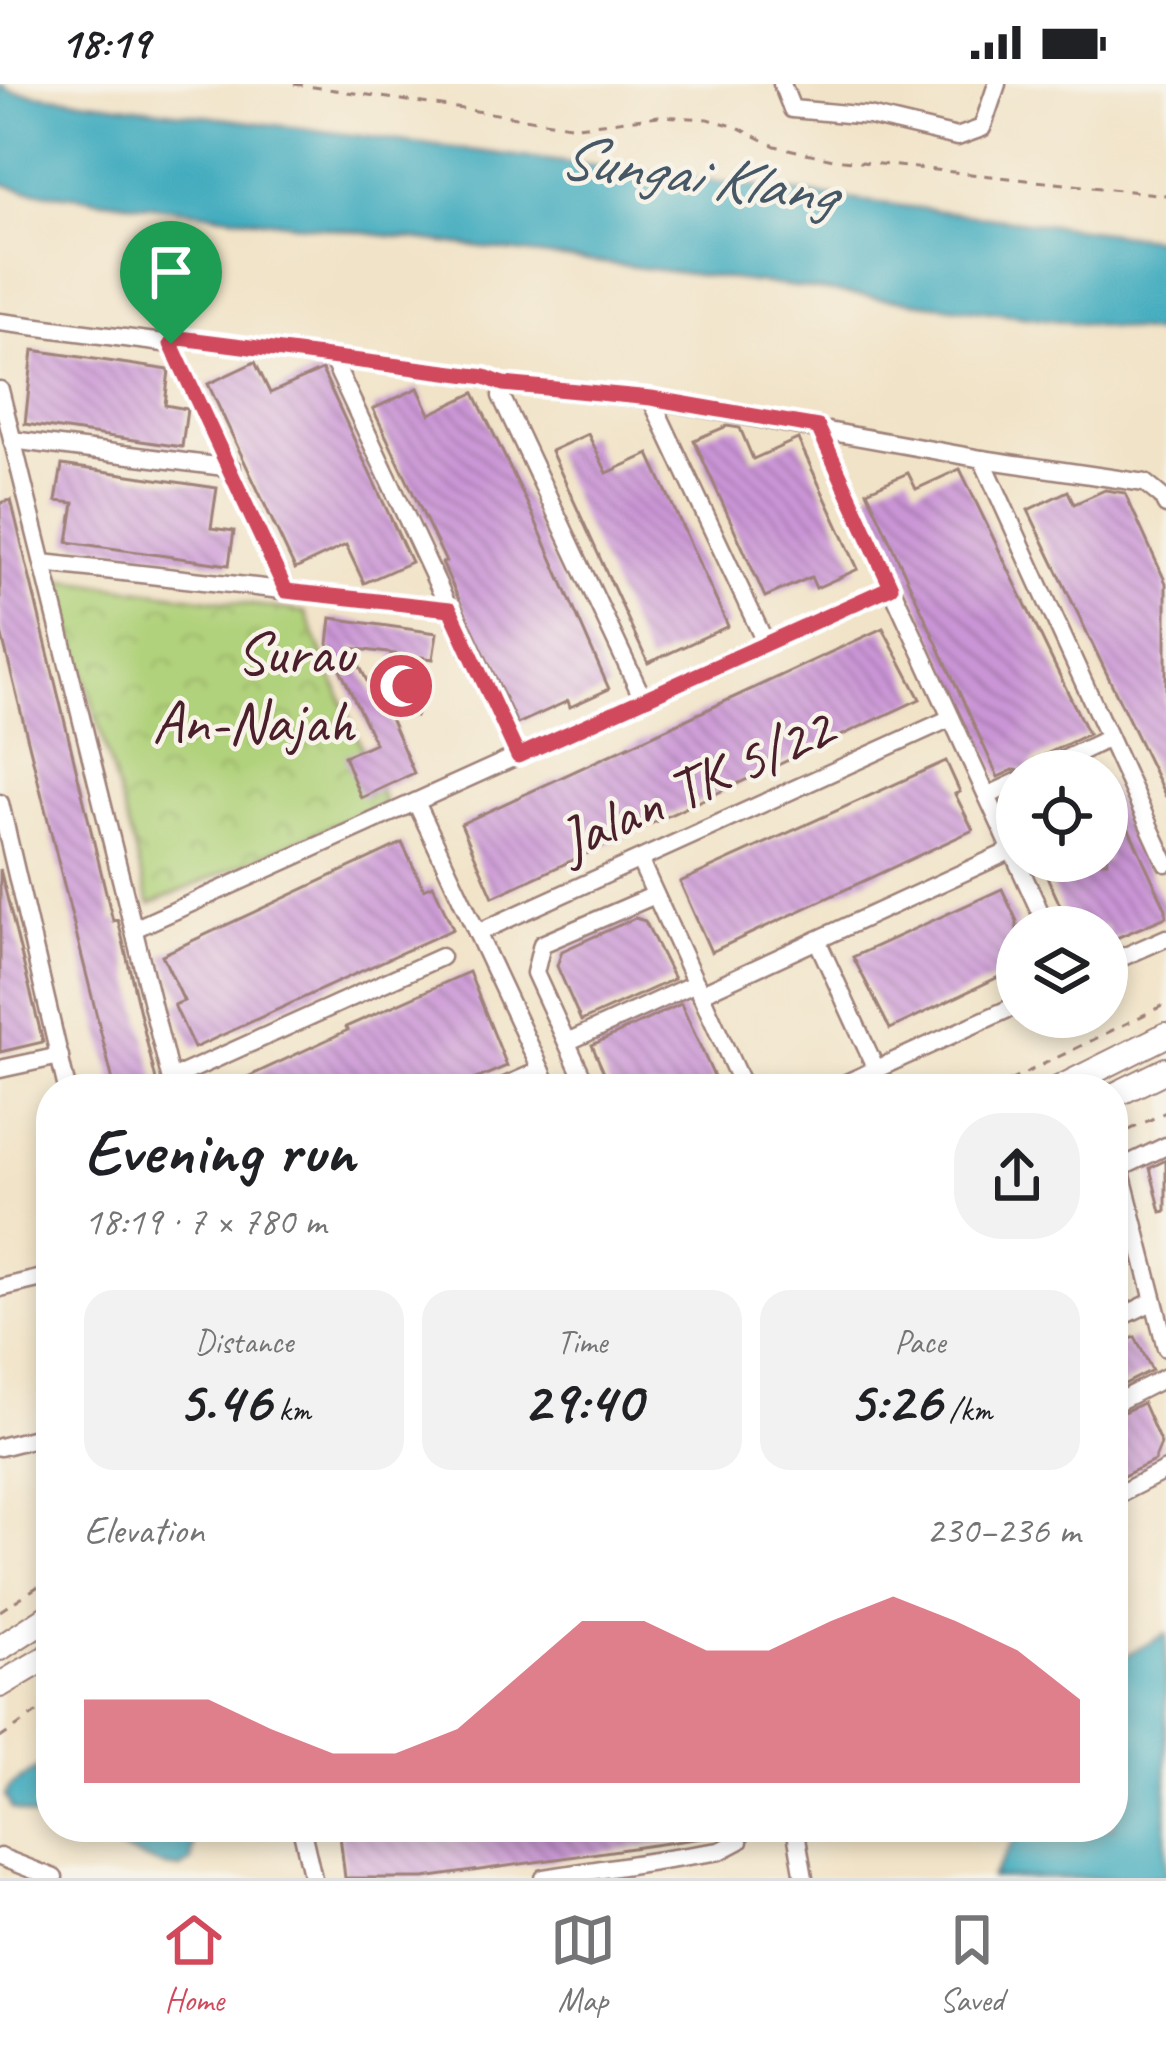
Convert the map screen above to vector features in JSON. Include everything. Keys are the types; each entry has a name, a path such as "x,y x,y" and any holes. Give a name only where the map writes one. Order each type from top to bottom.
{"highway":[{"path":"1088,1074 1166,1035"},
{"path":"1128,1089 1166,1070"},
{"path":"0,1648 36,1625"},
{"path":"0,1684 36,1663"}],"street":[{"path":"782,84 792,109 869,116 957,136 982,128 997,84"},
{"path":"0,322 171,344 180,338 485,377 503,384 651,398 982,459 1145,483 1166,505"},
{"path":"171,344 286,591"},
{"path":"332,358 518,756"},
{"path":"503,384 501,396 643,699"},
{"path":"0,390 170,1074"},
{"path":"651,398 766,644"},
{"path":"818,427 996,815"},
{"path":"13,440 232,468"},
{"path":"982,459 1166,863"},
{"path":"43,563 450,609"},
{"path":"134,929 891,587"},
{"name":"Jalan TK 5/22","path":"477,933 951,718"},
{"path":"1084,750 1109,738"},
{"path":"987,796 996,792"},
{"path":"416,802 543,1074"},
{"path":"0,803 64,1074"},
{"path":"567,1042 817,940 996,857"},
{"path":"640,861 738,1074"},
{"path":"581,1074 535,973 542,944 655,895"},
{"path":"1128,955 1166,938"},
{"path":"817,940 876,1070"},
{"path":"193,1074 441,957"},
{"path":"867,1074 996,1015"},
{"path":"0,1070 60,1056"},
{"path":"532,1074 541,1070"},
{"path":"1128,1165 1166,1146"},
{"path":"1128,1209 1166,1348"},
{"path":"0,1288 36,1280"},
{"path":"1128,1314 1154,1301"},
{"path":"1128,1396 1166,1377"},
{"path":"0,1447 36,1438"},
{"path":"1128,1489 1166,1470"},
{"path":"305,1842 313,1878"},
{"path":"544,1878 720,1851 737,1842"},
{"path":"798,1842 804,1878"},
{"path":"0,1857 54,1878"}],"path":[{"path":"294,84 577,126 687,116 736,128 797,153 833,159 1166,195"},
{"path":"1024,1074 1166,1004"},
{"path":"1128,1131 1166,1112"},
{"path":"0,1611 36,1588"},
{"path":"0,1738 36,1713"}],"green space":[{"path":"57,579 305,612 385,803 150,904"}],"water":[{"path":"0,85 12,91 1166,240 1166,334 25,190 0,183"},
{"path":"1166,1634 1166,1878 991,1878 1013,1842 1128,1842 1128,1655"},
{"path":"36,1769 36,1818 12,1809 5,1795"},
{"path":"100,1842 194,1842 191,1862 181,1869"}],"building":[{"path":"33,350 169,370 165,405 187,409 182,447 25,424"},
{"path":"255,362 270,393 322,370 411,562 364,583 346,545 295,569 208,384"},
{"path":"418,388 430,414 474,393 609,689 517,724 373,409"},
{"path":"727,426 740,428 753,459 798,439 858,569 816,588 811,577 765,597 694,440"},
{"path":"588,434 607,473 649,454 728,626 648,663 551,451"},
{"path":"62,465 217,488 211,528 234,531 229,565 68,542 74,503 56,501"},
{"path":"960,469 1088,734 1055,750 996,750 996,773 867,491 908,473 916,489"},
{"path":"1105,490 1125,493 1166,583 1166,797 1028,510 1068,491 1074,504"},
{"path":"11,500 154,1074 111,1074 0,628 0,503"},
{"path":"331,618 437,633 433,659 421,657 411,683 427,689 416,717 384,704 414,773 361,798 344,756 375,743 328,644","holes":["351,648 395,654 377,702"]},
{"path":"883,628 920,699 493,897 461,824"},
{"path":"946,761 960,792 955,794 973,830 711,952 680,882"},
{"path":"1128,827 1166,917 1128,933 1128,906 1060,906 1050,882 1128,882"},
{"path":"402,843 424,889 433,885 453,929 194,1048 174,1005 184,1001 162,955"},
{"path":"0,869 43,1042 0,1052"},
{"path":"1002,889 1010,906 996,906 996,978 890,1029 853,957"},
{"path":"635,918 645,921 674,979 581,1021 557,966 562,951"},
{"path":"469,972 507,1066 488,1074 254,1074 348,1030 346,1027"},
{"path":"681,1004 713,1074 605,1074 592,1045"},
{"path":"1166,1160 1166,1211 1161,1212 1150,1168"},
{"path":"1135,1337 1152,1370 1128,1382 1128,1340"},
{"path":"1143,1403 1161,1444 1154,1461 1128,1474 1128,1410"},
{"path":"341,1842 674,1842 424,1878 345,1878"}],"place":[{"name":"Surau An-Najah","path":"401,686"}],"route":[{"path":"180,338 485,377 503,384 651,398 818,427 891,587 518,756 450,609 286,591 171,344 180,338"}],"water label":[{"name":"Sungai Klang","path":"697,173"}]}
